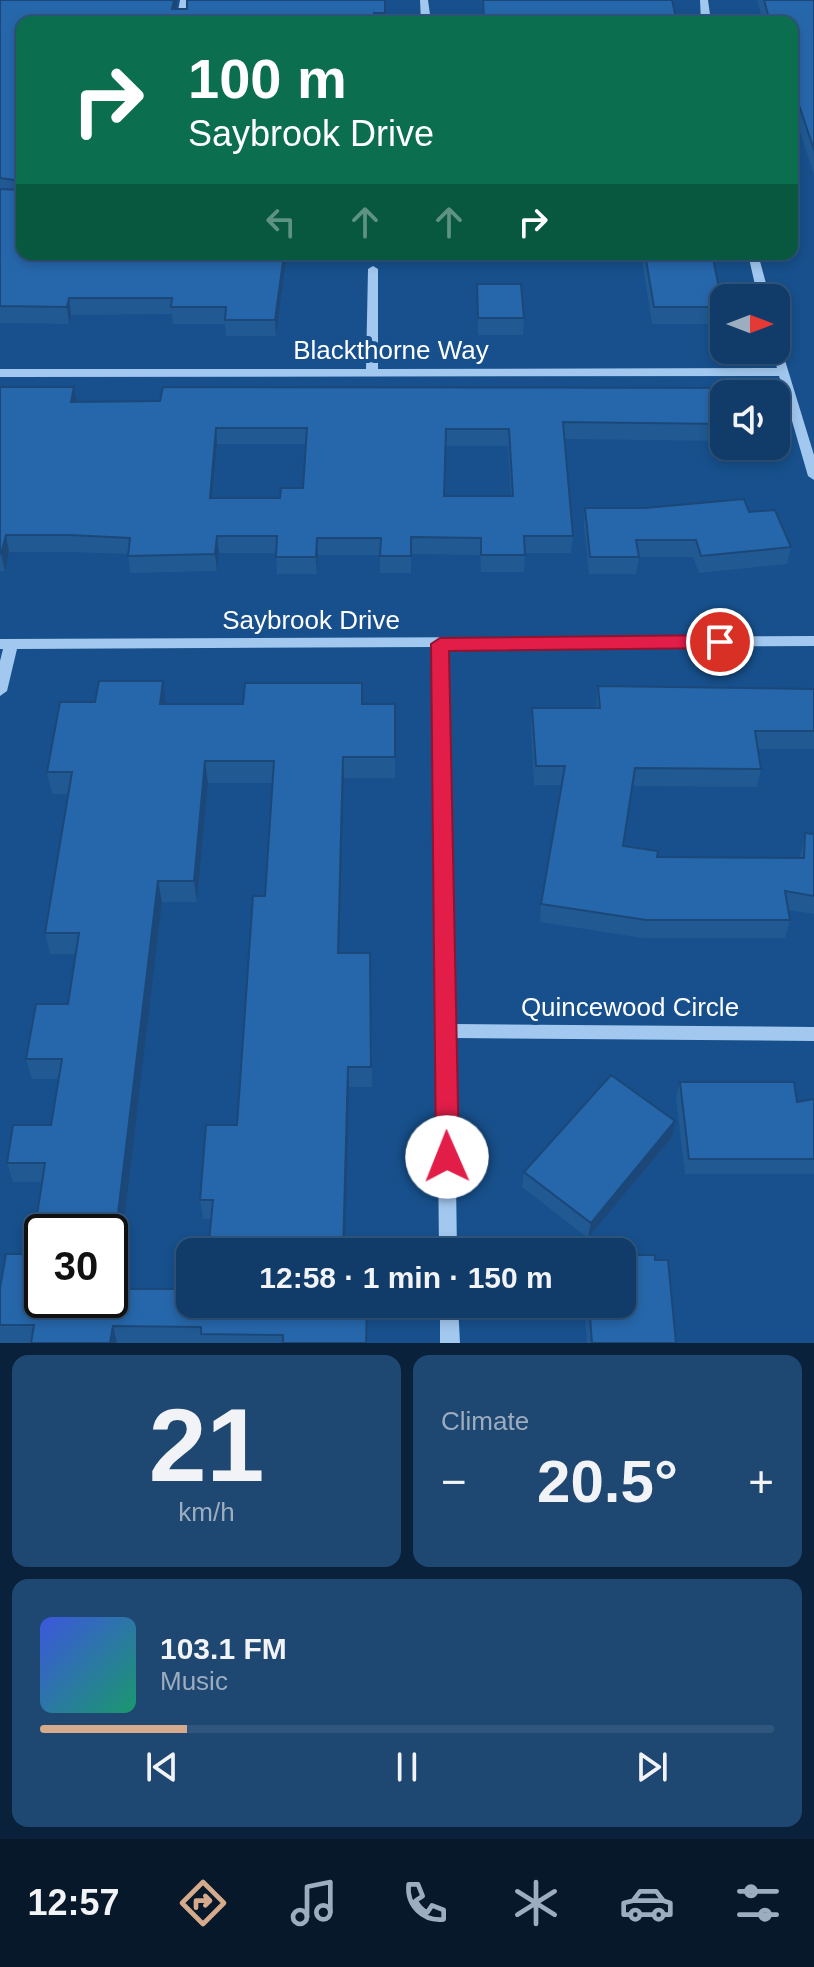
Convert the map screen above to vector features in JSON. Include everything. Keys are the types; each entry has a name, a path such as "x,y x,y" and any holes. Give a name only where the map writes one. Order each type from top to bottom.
{"street":[{"path":"754,260 760,284"},
{"path":"372,372 373,269"},
{"path":"780,364 814,476"},
{"name":"Blackthorne Way","path":"0,373 782,372"},
{"name":"Saybrook Drive","path":"5,644 814,641"},
{"path":"0,691 5,644"},
{"path":"440,644 448,1238"},
{"name":"Quincewood Circle","path":"445,1031 814,1034"},
{"path":"449,1318 450,1343"}],"building":[{"path":"0,0 174,0 172,9 187,9 187,0 385,0 385,13 374,13 374,16 16,16 16,180 0,178"},
{"path":"483,0 672,0 676,16 484,16"},
{"path":"764,0 814,0 814,150 798,102 798,16 768,16"},
{"path":"0,189 16,190 16,260 283,260 275,320 225,320 226,307 171,307 172,298 69,298 67,307 0,306"},
{"path":"646,260 713,260 718,284 710,284 710,307 654,307"},
{"path":"477,284 521,284 524,318 478,318"},
{"path":"0,387 74,387 71,402 160,401 163,387 710,388 710,424 563,422 573,536 524,536 525,555 481,555 481,538 411,537 411,556 380,556 381,538 317,538 316,557 276,557 277,536 217,536 215,554 128,556 130,538 69,535 6,535 1,554","holes":["216,428 307,428 303,488 281,488 280,498 210,498","446,429 509,429 513,496 444,496"]},
{"path":"744,499 749,512 775,510 791,547 701,556 696,540 636,540 639,557 590,557 585,508 645,508"},
{"path":"99,681 163,681 160,704 243,704 245,683 362,683 362,704 395,704 395,757 343,757 338,953 370,953 371,1067 348,1067 343,1238 209,1238 213,1200 200,1200 206,1125 237,1125 253,896 265,896 274,761 205,761 194,881 158,881 118,1214 37,1214 45,1163 7,1163 13,1125 51,1125 62,1059 26,1059 36,1004 68,1004 79,933 45,933 72,772 47,772 60,702 95,702"},
{"path":"598,686 814,689 814,731 755,731 761,769 635,768 623,846 658,851 657,857 804,858 805,833 814,834 814,896 785,891 790,920 646,920 541,904 565,766 536,766 532,708 600,708"},
{"path":"611,1075 675,1121 591,1223 524,1172"},
{"path":"680,1082 794,1082 797,1102 814,1099 814,1159 689,1159"},
{"path":"6,1254 24,1254 24,1318 128,1318 128,1289 176,1289 176,1318 367,1318 366,1343 283,1343 283,1335 201,1334 201,1327 113,1326 110,1343 31,1343 34,1325 0,1325 0,1288"},
{"path":"636,1255 655,1255 655,1260 668,1260 676,1343 592,1343 590,1318 636,1318"}],"route":[{"path":"447,1157 440,644 720,642"}]}
